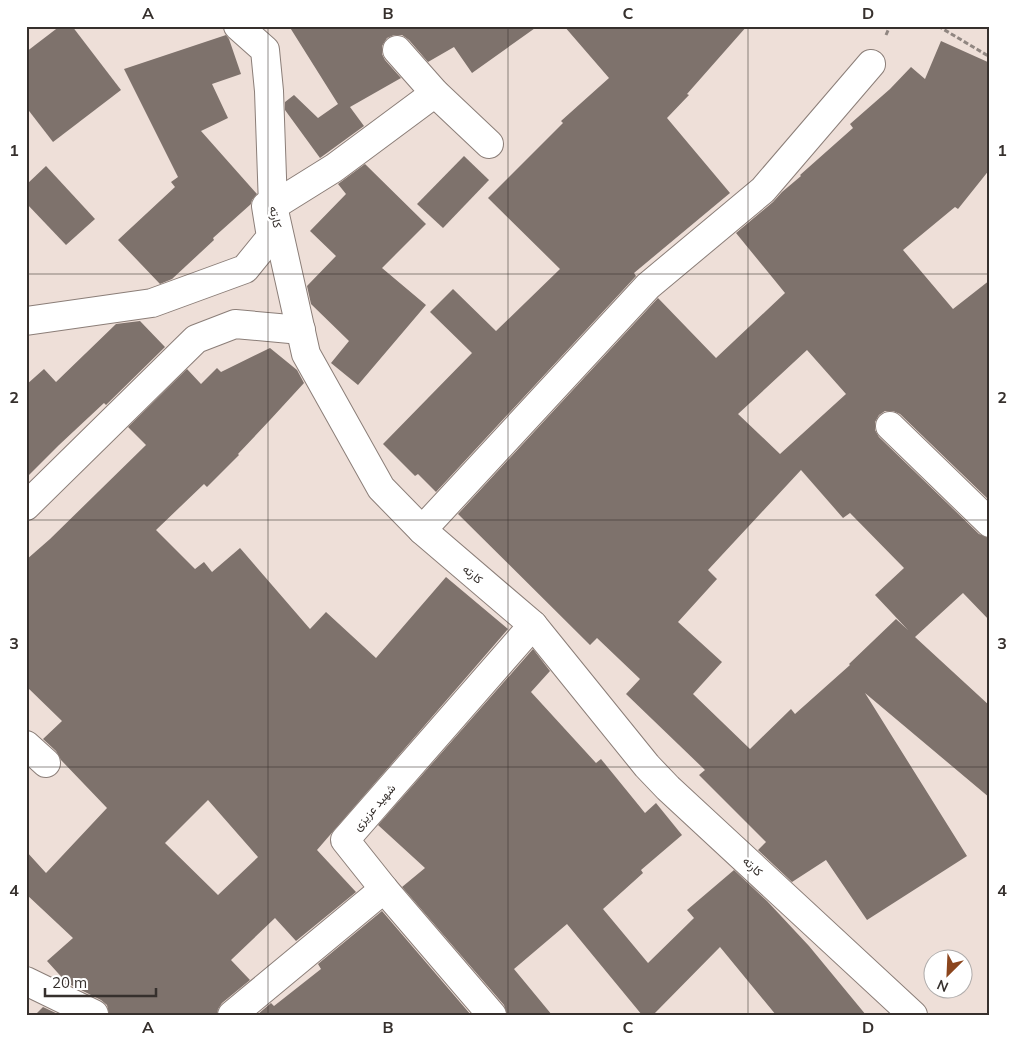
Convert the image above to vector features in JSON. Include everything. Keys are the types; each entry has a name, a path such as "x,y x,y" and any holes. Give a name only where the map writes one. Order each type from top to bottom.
{"street":[{"name":"کارته","path":"238,26 265,50 269,90 273,206 306,354 381,488 422,530 533,625 647,766 663,782 913,1015"},
{"path":"397,50 435,93 489,144"},
{"path":"422,530 648,286 763,190 871,64"},
{"path":"26,321 152,303 245,269 271,237 261,183 269,90"},
{"path":"273,206 334,168 435,93"},
{"path":"26,506 196,339 235,324 301,330"},
{"path":"890,426 990,524"},
{"name":"شهید عزیزی","path":"492,1015 384,889 345,840 533,625"},
{"path":"232,1015 384,889"},
{"path":"26,981 94,1014"}],"path":[{"path":"938,26 990,58"}],"building":[{"path":"60,26 72,26 121,90 53,142 26,107 26,52"},
{"path":"289,26 538,26 472,73 454,47 428,62 409,40 402,35 394,35 387,38 382,46 382,54 401,78 350,107 364,126 320,158 285,110 285,102 294,95 318,118 338,104"},
{"path":"564,26 747,26 687,94 689,95 667,118 730,193 634,273 636,276 436,492 418,474 415,476 383,444 472,353 430,312 453,289 496,331 560,269 488,198 563,123 561,121 609,78"},
{"path":"226,35 241,74 212,84 228,118 201,131 257,194 251,204 213,238 214,240 172,279 160,284 118,240 175,187 171,182 178,177 124,69"},
{"path":"941,41 990,63 990,169 958,209 955,207 903,250 953,309 990,280 990,501 900,414 893,411 885,411 879,415 875,422 875,430 879,437 979,534 990,538 990,621 963,593 915,637 990,706 990,798 865,693 967,856 867,920 826,860 792,882 758,850 766,842 699,775 705,770 626,694 640,679 597,638 590,645 458,514 658,298 716,358 785,293 736,233 773,202 853,128 850,124 890,89 911,67 925,79","holes":["807,350 846,394 780,454 738,414","801,470 843,518 850,513 904,568 875,595 908,630 896,619 850,665 795,714 791,709 750,749 693,694 722,662 678,622 717,579 708,570"]},
{"path":"464,156 489,180 443,228 417,204"},
{"path":"365,164 426,224 382,268 426,305 358,385 331,363 349,341 311,304 307,286 336,256 310,231 346,194 338,184"},
{"path":"46,166 95,219 66,245 26,203 26,185"},
{"path":"140,321 165,347 106,405 104,403 26,478 26,385 44,369 56,382 116,324"},
{"path":"270,348 297,370 304,383 239,455 207,487 204,484 156,530 195,569 204,562 212,572 240,548 310,629 326,612 376,658 446,577 508,629 317,850 356,892 296,941 275,918 231,960 250,980 222,1003 217,1015 109,1015 107,1005 67,983 47,961 73,938 26,894 26,851 46,873 107,808 43,739 62,721 26,686 26,560 146,445 128,427 187,369 201,384 217,368 221,372","holes":["208,800 258,857 218,895 165,843"]},
{"path":"533,649 550,671 531,692 596,763 601,759 645,813 656,803 682,835 641,870 643,873 603,909 648,963 694,918 687,910 734,870 767,901 809,946 866,1015 776,1015 720,947 653,1015 642,1015 567,924 514,969 552,1015 507,1015 504,1005 402,887 425,868 378,825"},
{"path":"382,911 471,1015 257,1015 271,1003 274,1006 321,969 318,964"},
{"path":"43,1007 60,1015 35,1015"}]}
